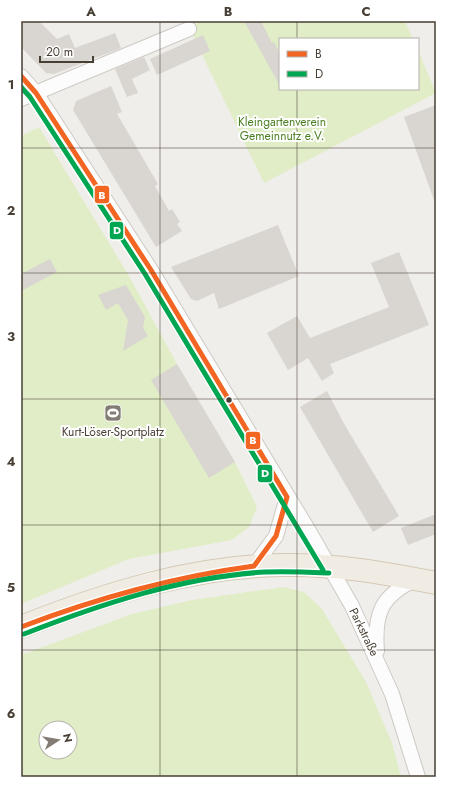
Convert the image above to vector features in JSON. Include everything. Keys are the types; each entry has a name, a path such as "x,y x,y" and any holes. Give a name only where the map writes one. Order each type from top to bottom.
{"main road":[{"path":"21,627 80,604 165,580 254,566 329,566 377,572 426,581"}],"street":[{"path":"21,99 189,29"},
{"name":"Parkstraße","path":"21,76 36,93 151,270 352,606 377,658 392,694 418,777"},
{"path":"254,566 276,536 287,497"},
{"path":"377,658 376,625 383,604 398,588 426,581"}],"green space":[{"name":"Kleingartenverein Gemeinnutz e.V.","path":"188,21 405,21 413,38 279,38 279,90 419,90 419,52 436,93 264,183 195,40"},
{"name":"Kurt-Löser-Sportplatz","path":"39,127 129,276 177,364 235,462 257,507 249,527 232,540 129,559 21,604 21,136"},
{"path":"283,587 304,592 322,609 366,682 392,743 401,777 21,777 21,655 132,614 192,600"}],"building":[{"path":"21,21 39,21 57,39 69,34 75,48 115,33 121,48 54,74 46,73 21,47"},
{"path":"244,21 261,21 272,43 274,42 279,52 279,84"},
{"path":"203,35 210,51 157,75 150,59"},
{"path":"144,57 150,70 132,79 138,93 127,97 115,69"},
{"path":"111,86 122,112 117,114 158,184 155,186 169,211 172,209 180,222 177,224 182,231 156,247 73,110 76,101"},
{"path":"436,105 436,200 434,200 404,117"},
{"path":"278,225 299,276 219,309 214,293 197,301 191,299 171,267"},
{"path":"399,252 429,325 330,364 334,373 322,381 308,358 288,370 267,333 297,316 310,338 389,307 371,263"},
{"path":"50,259 57,272 21,291 21,274"},
{"path":"126,285 145,317 143,328 148,336 123,351 128,320 118,303 106,310 98,295"},
{"path":"177,364 235,462 209,478 151,380"},
{"path":"327,391 343,422 399,516 373,532 300,407"},
{"path":"436,514 436,534 408,545 401,528"}],"transit line":[{"name":"B","path":"21,76 36,93 151,270 287,497 276,536 254,566"},
{"name":"D","path":"21,87 30,97 145,274 323,570"},
{"name":"B","path":"21,627 78,607 165,582 254,566"},
{"name":"D","path":"24,634 82,612 173,586 234,575 265,572 329,573"}],"place":[{"name":"Kurt-Löser-Sportplatz","path":"113,413"}]}
